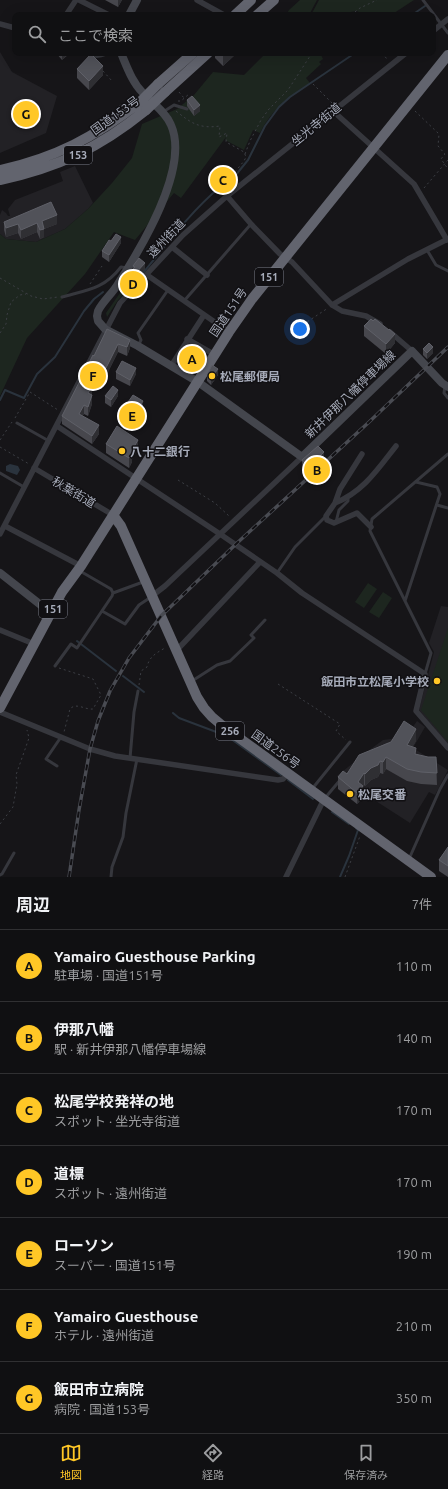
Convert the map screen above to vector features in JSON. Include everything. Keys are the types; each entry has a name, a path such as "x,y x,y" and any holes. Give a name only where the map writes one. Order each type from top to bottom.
{"highway":[{"path":"238,12 252,0"},
{"path":"251,12 264,0"},
{"path":"260,12 274,0"},
{"name":"国道151号","path":"1,706 62,592 137,478 229,332 252,299 448,55"},
{"name":"国道153号","path":"0,180 40,170 82,154 113,135 143,106 158,84 189,56"},
{"name":"国道153号","path":"0,170 34,161 78,143 166,92 205,56"},
{"name":"国道256号","path":"113,515 120,526 174,648 204,708 212,717 288,774 431,877"}],"street":[{"path":"68,12 76,0"},
{"path":"79,0 103,12"},
{"path":"131,12 137,0"},
{"path":"197,0 208,2 220,12"},
{"path":"436,29 448,19"},
{"path":"0,24 12,27"},
{"path":"123,56 135,83 142,93 162,112 171,125 175,140 175,156 159,211 117,286 98,311 96,316 98,321 105,328 198,382 302,457 165,586 152,596"},
{"name":"坐光寺街道","path":"227,196 402,56"},
{"path":"332,305 408,259 448,240 414,184 374,148 335,109"},
{"path":"227,196 251,224 285,258 292,262 332,305 346,312 373,319 381,324 412,351"},
{"name":"遠州街道","path":"0,534 57,426 105,328 120,303 183,235 227,196"},
{"path":"172,247 206,275"},
{"path":"147,275 229,332"},
{"path":"171,366 187,339 204,315"},
{"path":"187,339 215,356"},
{"name":"新井伊那八幡停車場線","path":"302,457 412,351 447,386"},
{"path":"57,426 137,478 276,572 302,593 425,674 416,711 448,748"},
{"path":"335,503 348,498 371,478 396,446"},
{"path":"362,454 340,489 335,503 326,516 327,520 330,522 335,522 357,513 371,527"},
{"name":"秋葉街道","path":"34,468 113,515"},
{"path":"5,526 79,568"},
{"path":"174,648 260,562"},
{"path":"0,574 51,613"},
{"path":"0,630 34,644"},
{"path":"1,706 24,722 90,749 114,756 278,780 283,779 288,774"},
{"path":"286,877 324,799"}],"lane":[{"path":"423,0 432,12"},
{"path":"436,16 448,33"},
{"path":"162,112 174,105 187,110"},
{"path":"210,176 214,178 222,187 227,196"},
{"path":"184,301 251,224"},
{"path":"427,250 436,265 448,271"},
{"path":"62,297 85,291 105,283 121,267 127,268"},
{"path":"138,346 141,340 138,333 168,290"},
{"path":"447,386 444,393 448,398"},
{"path":"17,423 49,441"},
{"path":"425,674 431,653 370,531 372,519 448,454"},
{"path":"0,473 24,487"},
{"path":"405,601 440,494 437,487 416,482"},
{"path":"335,522 339,510 348,501 348,498"},
{"path":"437,505 448,508"},
{"path":"276,572 296,547 326,516"},
{"path":"79,568 111,589 113,593"},
{"path":"55,666 71,644 77,647 113,593 145,581"},
{"path":"102,610 125,624 139,605 152,596"},
{"path":"190,682 217,665 230,661 254,638 251,635 265,620"},
{"path":"130,758 134,712 138,691"},
{"path":"57,766 46,759 61,737"},
{"path":"311,790 350,742"},
{"path":"374,751 380,746 392,742"},
{"path":"111,877 112,867 123,837 126,813 137,759"},
{"path":"324,799 345,774"},
{"path":"409,860 440,789 448,775"},
{"path":"0,875 6,868 14,853"}],"path":[{"path":"355,12 377,0"},
{"path":"97,56 95,62 112,81"},
{"path":"222,187 229,181 244,161 250,141 260,120 288,90 310,56"},
{"path":"385,56 392,64"},
{"path":"313,84 335,109"},
{"path":"177,90 184,98"},
{"path":"104,117 123,104"},
{"path":"409,105 439,134 438,146 445,154 441,159 448,169"},
{"path":"171,107 192,123 200,127 209,128 220,126 219,137 227,133 226,142 245,154"},
{"path":"420,194 448,160"},
{"path":"85,291 102,266"},
{"path":"0,278 27,294 43,299 62,297"},
{"path":"0,333 6,324 11,302 20,295 27,294"},
{"path":"295,330 332,305"},
{"path":"0,440 30,392 63,413"},
{"path":"0,447 34,468"},
{"path":"178,480 215,503 234,521"},
{"path":"139,683 142,671 147,667 154,654 174,648"},
{"path":"55,666 93,679 101,695 93,709 90,710 72,706 61,737"},
{"path":"278,684 340,724 336,732 350,742"},
{"path":"0,824 13,807 17,784 16,775 29,738 24,722"},
{"path":"345,877 363,828"}],"shaded area":[{"path":"300,0 317,0 311,12 288,12"},
{"path":"319,0 414,0 396,12 313,12"},
{"path":"0,52 12,72 57,96 46,133 0,153"},
{"path":"263,56 322,56 323,59 319,62 321,64 306,78 310,83 295,93 275,110 260,133 253,130 244,150 225,140 226,137 181,198 174,193 135,240 114,232 85,274 27,338 0,396 0,234 6,239 36,242 65,229 88,209 132,158 142,124 177,109 194,95 213,72 244,75"},
{"path":"75,166 93,203 88,209 65,229 36,242 6,239 0,234 0,215 2,210 10,216 8,209 15,200 63,181 60,172"},
{"path":"129,280 135,284 118,300 107,317 106,313"},
{"path":"10,464 18,466 20,470 17,475 6,471 6,466"},
{"path":"368,583 377,589 364,608 355,602"},
{"path":"383,592 392,598 379,618 369,612"},
{"name":"飯田市立松尾小学校","path":"441,606 448,607 448,745 419,710 434,652 429,643"},
{"name":"飯田市立松尾小学校","path":"448,628 448,742 421,710"},
{"path":"417,721 425,727 413,748 448,770 435,795 429,792 410,823 337,776 383,740 398,738 410,731"}],"building":[{"path":"89,56 93,56 103,66 89,81 77,69"},
{"path":"192,96 200,105 194,110 187,100"},
{"path":"51,202 57,215 42,221 44,229 40,230 37,223 21,230 18,224 6,228 4,222"},
{"path":"116,234 121,237 109,255 102,251 109,240 111,241"},
{"path":"139,258 145,263 134,275 130,272 135,267 133,266"},
{"path":"371,319 373,321 375,319 395,334 386,344 364,326"},
{"path":"107,329 130,340 127,347 118,344 106,368 102,366 98,375 90,371 84,382 92,386 88,393 92,395 88,407 84,405 79,414 99,425 92,436 62,416"},
{"path":"429,343 433,347 427,353 423,349"},
{"path":"122,361 136,368 130,380 116,372"},
{"path":"212,365 218,369 211,378 207,375"},
{"path":"113,386 118,390 111,400 105,396"},
{"path":"133,395 143,401 132,419 121,412"},
{"path":"117,426 138,440 129,458 106,444"},
{"path":"318,446 324,452 319,457 327,466 320,473 312,464 308,467 302,460"},
{"path":"404,721 416,729 407,745 416,748 415,754 436,757 437,773 407,769 386,757 383,762 380,761 378,765 371,768 365,774 364,773 358,782 363,786 357,793 338,777 343,771 347,774 359,755 391,742"},
{"path":"448,847 448,866 439,860"}],"waterway":[{"path":"416,12 425,6"},
{"path":"235,176 248,160 265,126 279,107 290,97 351,56"},
{"path":"223,185 227,181"},
{"path":"138,279 197,208 220,187"},
{"path":"0,400 5,390 24,398 37,374 55,357 84,311 94,299 103,292"},
{"path":"77,641 116,671"},
{"path":"123,676 144,692"},
{"path":"173,713 179,718 227,736 281,775"},
{"path":"288,780 313,799"},
{"path":"332,812 349,824"},
{"path":"340,877 358,830 356,828"}],"railway":[{"path":"69,877 90,749 98,721 110,691 129,658 161,616 236,544 368,423 448,347"}],"place":[{"name":"飯田市立病院","path":"26,114"},
{"name":"松尾学校発祥の地","path":"223,180"},
{"name":"道標","path":"133,284"},
{"name":"Yamairo Guesthouse Parking","path":"192,359"},
{"name":"Yamairo Guesthouse","path":"93,376"},
{"name":"松尾郵便局","path":"212,376"},
{"name":"ローソン","path":"132,416"},
{"name":"八十二銀行","path":"122,451"},
{"name":"伊那八幡","path":"317,470"},
{"name":"飯田市立松尾小学校","path":"437,681"},
{"name":"松尾交番","path":"350,794"}]}
